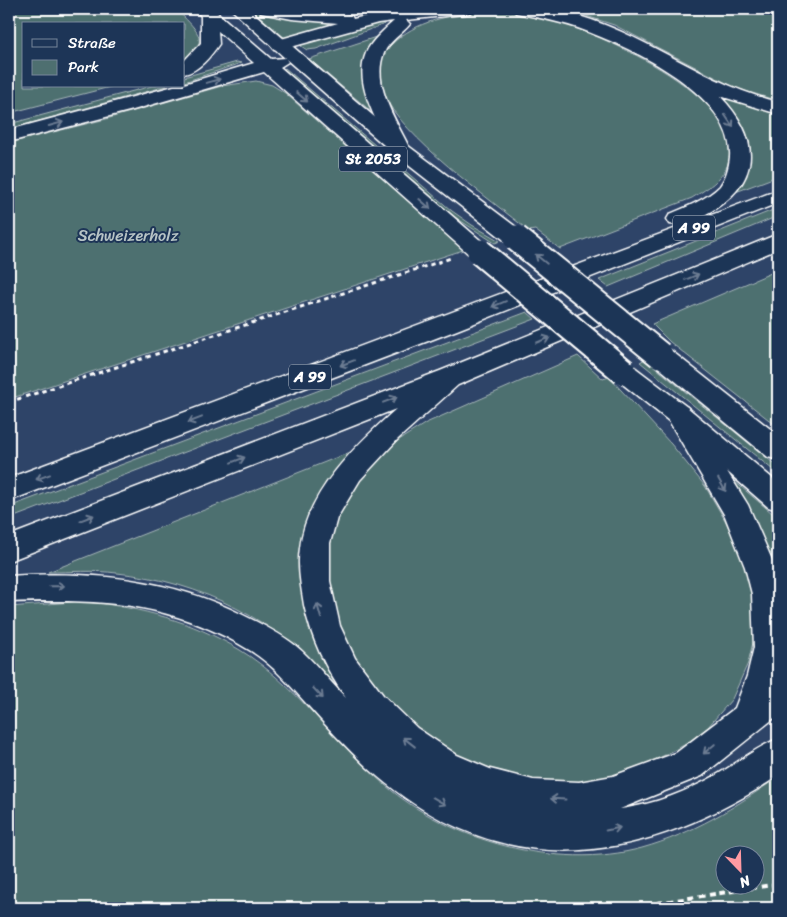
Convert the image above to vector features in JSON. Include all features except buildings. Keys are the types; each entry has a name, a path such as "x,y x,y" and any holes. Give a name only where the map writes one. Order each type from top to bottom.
{"main road":[{"path":"239,9 294,57"},
{"path":"267,9 320,18 377,18 464,9"},
{"path":"522,9 558,16 594,28 628,43 683,73 735,94 778,108"},
{"path":"206,11 259,59"},
{"path":"185,67 198,59 210,44 206,11"},
{"path":"185,74 259,59 294,57 331,48 400,24 442,12"},
{"path":"185,85 259,59 280,44 377,18"},
{"path":"400,24 376,51 371,71 372,81 380,103 400,149"},
{"name":"St 2053","path":"294,57 400,149 516,238 778,450"},
{"name":"St 2053","path":"259,59 480,252 624,372 678,414 778,499"},
{"path":"610,261 636,235 695,212 728,189 738,166 740,145 735,130 713,100 683,73"},
{"path":"9,119 129,88"},
{"path":"9,136 126,106 177,88"},
{"name":"A 99","path":"9,490 430,331 778,196"},
{"path":"9,548 449,378 778,240"},
{"path":"449,378 365,455 348,474 324,517 315,543 317,603 328,640 346,674 364,699 387,724 440,764 463,776 507,792 540,798 579,800 619,793 693,763 747,718 778,696"},
{"path":"678,414 742,521 758,559 770,606 770,648 761,685 747,718"},
{"path":"9,589 92,587 147,593 206,612 240,628 285,657 376,751 423,791 477,819 511,827 557,834 601,832 644,823 722,791 778,756"}],"path":[{"path":"9,402 451,258"},
{"path":"626,908 778,884"}],"green space":[{"path":"9,9 176,9 195,29 198,35 198,47 185,61 185,22 22,22 22,88 106,88 9,113"},
{"path":"251,9 279,15 343,21 285,38"},
{"path":"284,9 394,9 340,14"},
{"path":"565,9 778,9 778,101 736,88 614,25"},
{"path":"484,12 532,15 571,26 635,55 669,75 699,97 720,121 730,146 724,172 713,184 692,198 560,249 535,230 529,231 427,148 393,110 381,87 379,73 384,54 401,36 435,20"},
{"path":"373,23 385,24 316,49 307,50 301,46 302,43"},
{"path":"376,37 369,48 363,68 366,87 379,118 309,59"},
{"path":"237,62 241,63 185,82 185,77"},
{"path":"285,68 452,211 500,241 495,243 447,212 283,70"},
{"name":"Schweizerholz","path":"256,81 272,85 285,93 463,250 9,399 9,143 106,119 222,86"},
{"path":"144,88 160,88 9,129 9,124"},
{"path":"722,94 743,103 778,112 778,176 733,193 743,131 739,120 719,96"},
{"path":"778,208 778,216 608,287 599,280"},
{"path":"778,270 778,427 670,342 652,324"},
{"path":"527,312 535,319 9,519 9,507"},
{"path":"578,356 603,379 609,377 671,444 705,486 725,520 742,555 752,590 756,630 748,663 732,699 708,727 686,744 617,780 570,785 542,783 489,770 438,748 373,692 333,617 326,555 342,499 388,447 426,423"},
{"path":"645,359 778,467 778,474 640,362"},
{"path":"358,449 329,485 319,650 335,686 314,663 290,642 237,608 208,595 178,585 117,573 91,571 48,572"},
{"path":"734,481 778,518 778,585 730,483"},
{"path":"86,601 147,612 203,631 240,650 279,679 367,768 411,805 440,822 472,836 506,846 541,853 575,856 609,854 642,848 678,835 713,819 778,777 778,908 9,908 9,607"}]}
